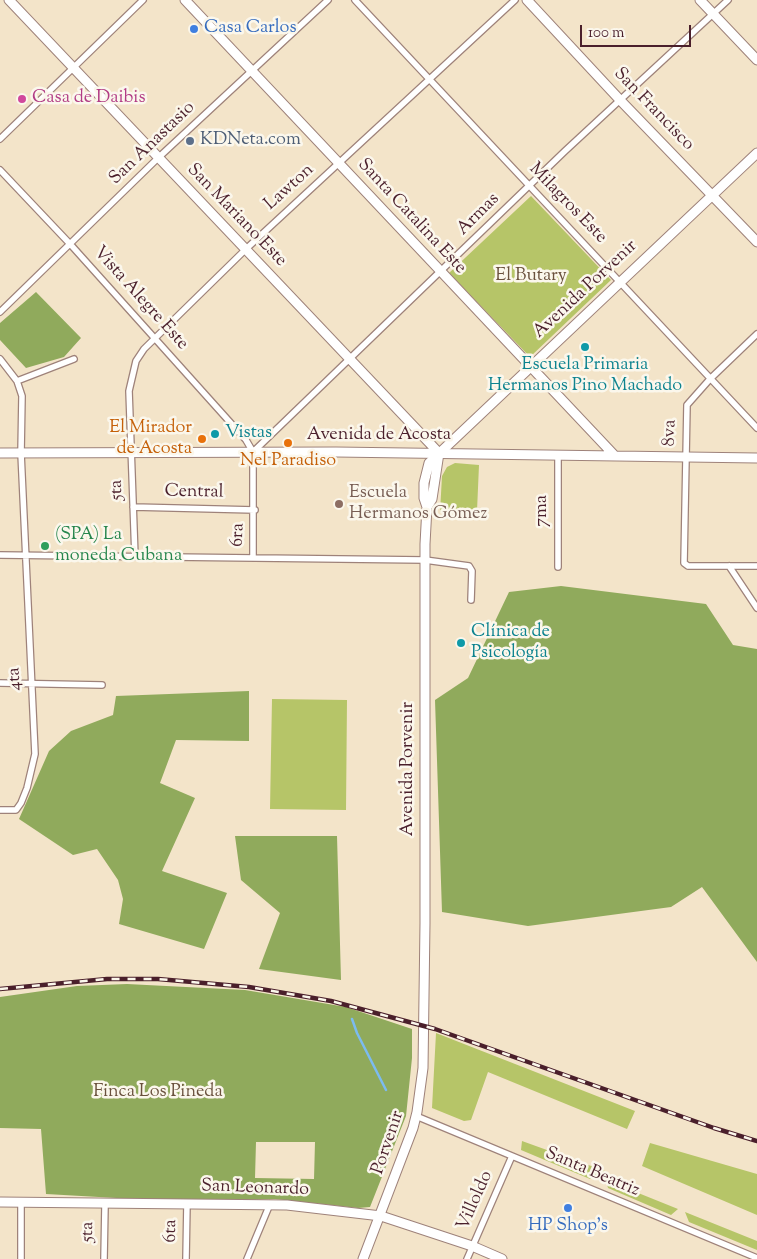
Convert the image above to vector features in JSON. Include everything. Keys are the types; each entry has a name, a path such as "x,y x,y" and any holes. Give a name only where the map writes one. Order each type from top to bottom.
{"street":[{"name":"San Mariano Este","path":"9,0 439,453"},
{"path":"0,140 143,0"},
{"name":"Santa Catalina Este","path":"185,0 615,456"},
{"name":"San Anastasio","path":"0,312 71,245 158,158 328,0"},
{"name":"Milagros Este","path":"355,0 757,428"},
{"name":"Lawton","path":"131,453 130,380 136,362 155,337 246,249 515,0"},
{"name":"San Francisco","path":"527,0 757,242"},
{"path":"700,0 757,60"},
{"name":"Armas","path":"253,452 348,358 442,273 529,186 728,0"},
{"name":"Avenida Porvenir","path":"424,1032 425,560 427,507 424,498 424,483 429,464 531,365 757,153"},
{"name":"Vista Alegre Este","path":"0,170 155,337 246,440 253,452"},
{"name":"8va","path":"729,566 688,566 684,563 687,405 710,379 757,334"},
{"path":"0,359 18,381 74,359"},
{"name":"4ta","path":"0,810 16,810 27,788 35,754 21,453 22,396 18,381"},
{"name":"Avenida de Acosta","path":"0,452 439,453 757,458"},
{"name":"6ra","path":"253,452 255,510 253,558"},
{"name":"5ta","path":"131,453 135,557"},
{"name":"7ma","path":"558,455 558,567"},
{"name":"Central","path":"133,507 255,510"},
{"path":"0,555 425,560 469,566 472,571 471,600"},
{"path":"729,566 757,566"},
{"path":"729,566 757,608"},
{"path":"0,683 102,685"},
{"name":"Porvenir","path":"363,1259 381,1216 416,1116 422,1076 424,1032"},
{"name":"Santa Beatriz","path":"416,1116 757,1258"},
{"name":"Villoldo","path":"467,1259 512,1156"},
{"name":"San Leonardo","path":"0,1202 105,1205 187,1203 270,1204 381,1216 472,1246 502,1259"},
{"path":"21,1202 21,1259"},
{"name":"6ta","path":"186,1259 187,1203"},
{"path":"247,1259 270,1204"},
{"name":"5ta","path":"104,1259 105,1205"}],"green space":[{"name":"El Butary","path":"531,196 611,280 530,357 449,273"},
{"path":"36,292 81,338 64,357 26,368 0,340 0,323"},
{"path":"455,463 479,465 477,511 440,512 442,476 447,467"},
{"path":"561,586 706,604 733,645 757,649 757,962 702,887 671,907 528,926 442,912 435,700 468,678 509,592"},
{"path":"249,691 249,741 176,740 160,783 195,798 162,871 227,893 204,949 119,924 123,899 118,880 97,849 73,855 19,819 49,751 71,731 113,715 116,696"},
{"path":"272,699 347,700 346,810 270,809"},
{"path":"235,836 337,836 341,980 259,969 280,913 241,880"},
{"name":"Finca Los Pineda","path":"127,984 245,990 346,1007 412,1029 412,1058 406,1116 370,1207 358,1208 275,1199 187,1202 46,1194 41,1129 0,1128 0,997 77,986","holes":["256,1142 315,1142 314,1179 255,1178"]},
{"path":"436,1033 635,1111 627,1129 488,1072 471,1120 464,1121 432,1108"},
{"path":"522,1141 605,1171 590,1179 521,1150"},
{"path":"650,1143 757,1174 757,1215 642,1166"},
{"path":"606,1180 678,1209 671,1215 608,1188"},
{"path":"685,1212 757,1241 757,1250 689,1222"}],"waterway":[{"path":"352,1019 357,1033 386,1090"}],"railway":[{"path":"0,989 107,979 158,979 249,987 331,1001 435,1029 714,1128 757,1141"}],"place":[{"name":"Casa Carlos","path":"194,29"},
{"name":"Casa de Daibis","path":"22,99"},
{"name":"KDNeta.com","path":"190,141"},
{"name":"Escuela Primaria Hermanos Pino Machado","path":"585,347"},
{"name":"Vistas","path":"215,434"},
{"name":"El Mirador de Acosta","path":"202,439"},
{"name":"Nel Paradiso","path":"288,443"},
{"name":"Escuela Hermanos Gómez","path":"339,504"},
{"name":"(SPA) La moneda Cubana","path":"45,546"},
{"name":"Clínica de Psicología","path":"461,643"},
{"name":"HP Shop's","path":"568,1208"}]}
